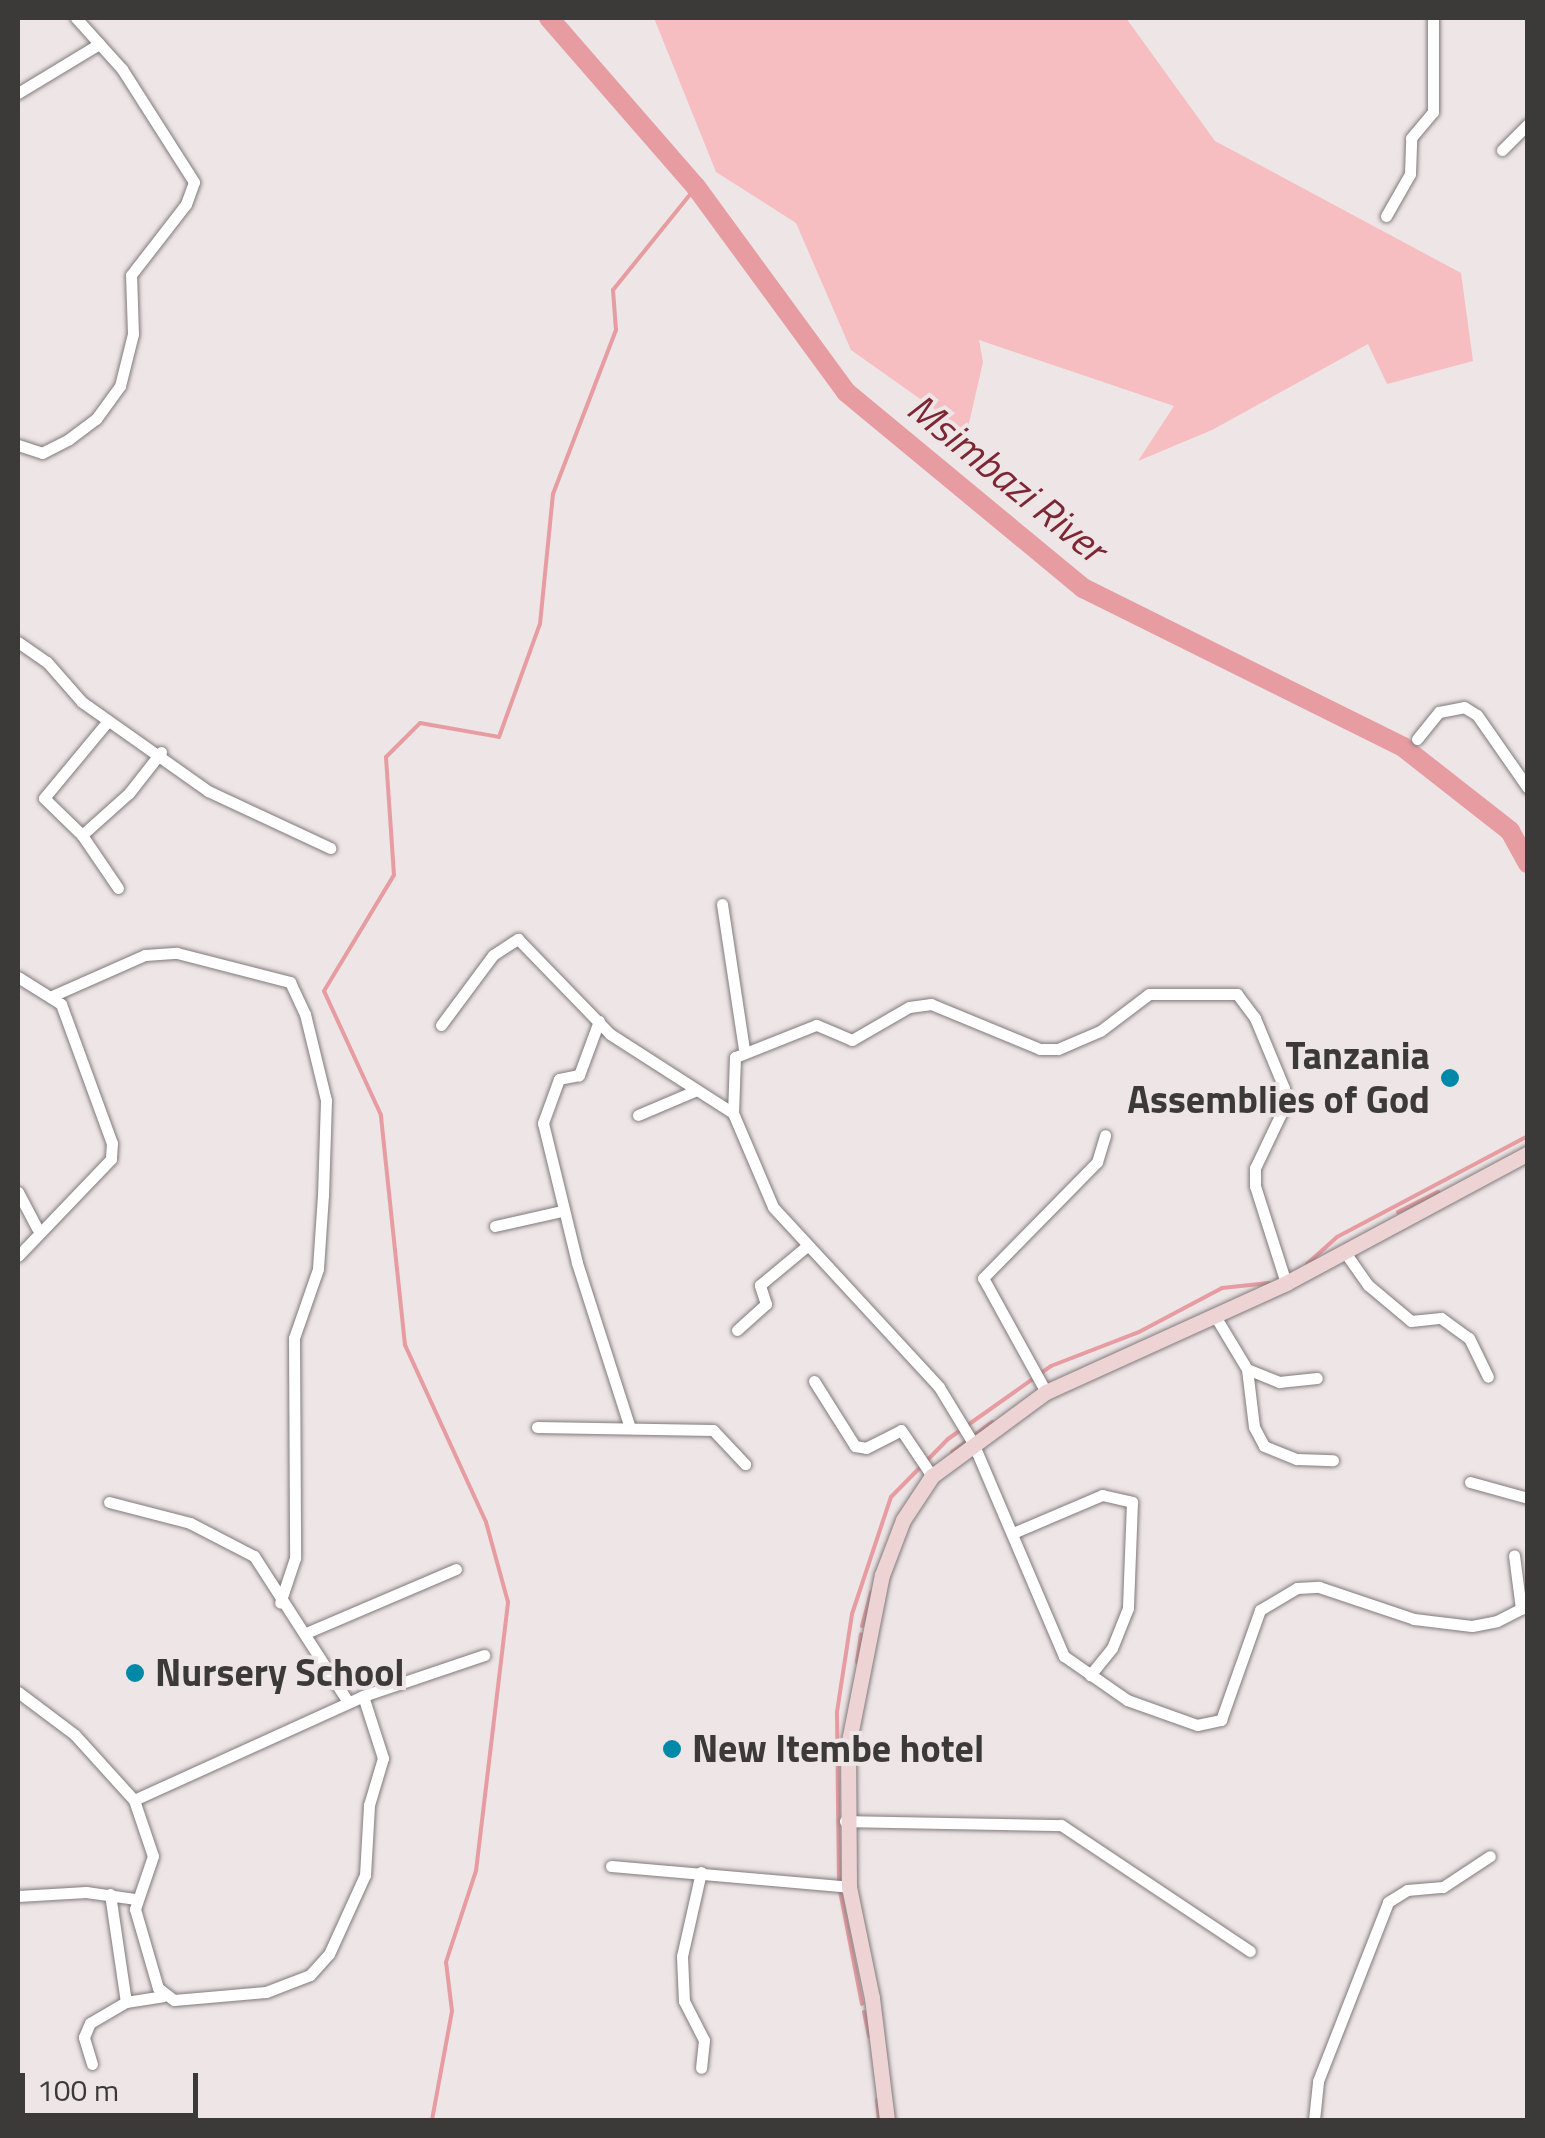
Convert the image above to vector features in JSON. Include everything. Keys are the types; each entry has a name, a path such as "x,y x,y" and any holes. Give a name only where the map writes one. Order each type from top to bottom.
{"main road":[{"path":"886,2120 872,1998 849,1886 848,1746 867,1632 903,1520 932,1476 1046,1392 1286,1283 1528,1153"}],"street":[{"path":"18,445 42,453 69,439 96,419 120,386 133,334 131,275 192,195 194,182 99,44 76,18"},
{"path":"1386,216 1410,174 1411,138 1433,112 1433,18"},
{"path":"18,93 99,44"},
{"path":"1502,150 1528,124"},
{"path":"18,642 47,662 108,722 162,752 208,791 330,848"},
{"path":"1417,738 1439,712 1464,707 1476,714 1528,788"},
{"path":"108,722 44,798 82,835 118,888"},
{"path":"82,835 129,793 162,752"},
{"path":"722,904 744,1049 732,1071 733,1113 773,1207 914,1355 972,1443 1014,1533 1056,1642 1090,1675 1145,1709 1211,1725 1228,1704 1252,1624 1279,1596 1319,1587 1414,1619 1472,1626 1520,1608 1514,1556"},
{"path":"441,1025 493,955 518,939 599,1021 733,1113"},
{"path":"52,996 145,955 177,952 290,982 305,1014 326,1100 323,1196 318,1270 294,1338 295,1558 280,1603"},
{"path":"18,977 52,996 80,1044 112,1143 111,1159 38,1228 18,1256"},
{"path":"744,1049 824,1024 852,1040 909,1006 930,1004 1040,1049 1058,1049 1100,1030 1149,994 1237,994 1256,1018 1284,1088 1285,1105 1255,1168 1255,1186 1286,1283"},
{"path":"599,1021 579,1075 559,1080 543,1123 562,1211 628,1426"},
{"path":"638,1114 697,1090"},
{"path":"1046,1392 983,1278 1098,1162 1105,1135"},
{"path":"18,1192 38,1228"},
{"path":"495,1226 562,1211"},
{"path":"737,1330 766,1304 760,1285 807,1246"},
{"path":"1344,1251 1368,1285 1412,1321 1441,1318 1468,1338 1488,1377"},
{"path":"1216,1316 1247,1368 1254,1427 1264,1446 1298,1459 1334,1460"},
{"path":"1247,1368 1278,1382 1318,1378"},
{"path":"814,1381 855,1446 866,1448 901,1430 932,1476"},
{"path":"537,1427 628,1426 722,1433 746,1464"},
{"path":"1470,1482 1528,1498"},
{"path":"1014,1533 1102,1494 1132,1502 1128,1608 1112,1648 1090,1675"},
{"path":"109,1502 190,1523 239,1546 262,1566 280,1603 306,1632 348,1702"},
{"path":"306,1632 456,1568"},
{"path":"134,1800 348,1702 484,1655"},
{"path":"18,1692 75,1735 134,1800 153,1856 152,1871 135,1899 163,1996"},
{"path":"92,2064 86,2029 126,2002 163,1996 266,1992 310,1975 329,1954 365,1876 370,1805 384,1758 363,1696"},
{"path":"846,1820 1061,1826 1250,1951"},
{"path":"1314,2120 1318,2081 1388,1902 1407,1890 1443,1887 1490,1856"},
{"path":"611,1866 849,1886"},
{"path":"701,1872 682,1956 684,2000 704,2040 701,2068"},
{"path":"18,1896 110,1894 135,1899"},
{"path":"110,1894 126,2002"}],"shaded area":[{"path":"654,18 1126,18 1215,141 1461,273 1473,361 1387,384 1368,344 1212,430 1138,461 1174,406 979,340 983,362 967,432 851,350 796,223 716,172"}],"waterway":[{"name":"Msimbazi River","path":"549,18 696,187 846,392 1083,588 1403,747 1510,831 1528,863"},
{"path":"432,2120 452,2011 446,1962 476,1871 508,1602 486,1522 405,1345 381,1115 324,991 394,875 386,757 420,723 499,737 540,624 553,494 616,330 613,290 696,187"},
{"path":"1307,1264 1337,1237 1528,1136"},
{"path":"1398,1212 1438,1192"},
{"path":"839,1881 837,1712 852,1614 891,1497 948,1439 1051,1366 1139,1332 1222,1288 1269,1283"},
{"path":"952,1452 992,1422"},
{"path":"862,1626 871,1592"},
{"path":"857,1662 861,1634"},
{"path":"840,1891 862,2004"},
{"path":"864,2012 869,2036"},
{"path":"877,2100 879,2120"}],"place":[{"name":"Tanzania Assemblies of God","path":"1450,1078"},
{"name":"Nursery School","path":"135,1673"},
{"name":"New Itembe hotel","path":"672,1749"}]}
